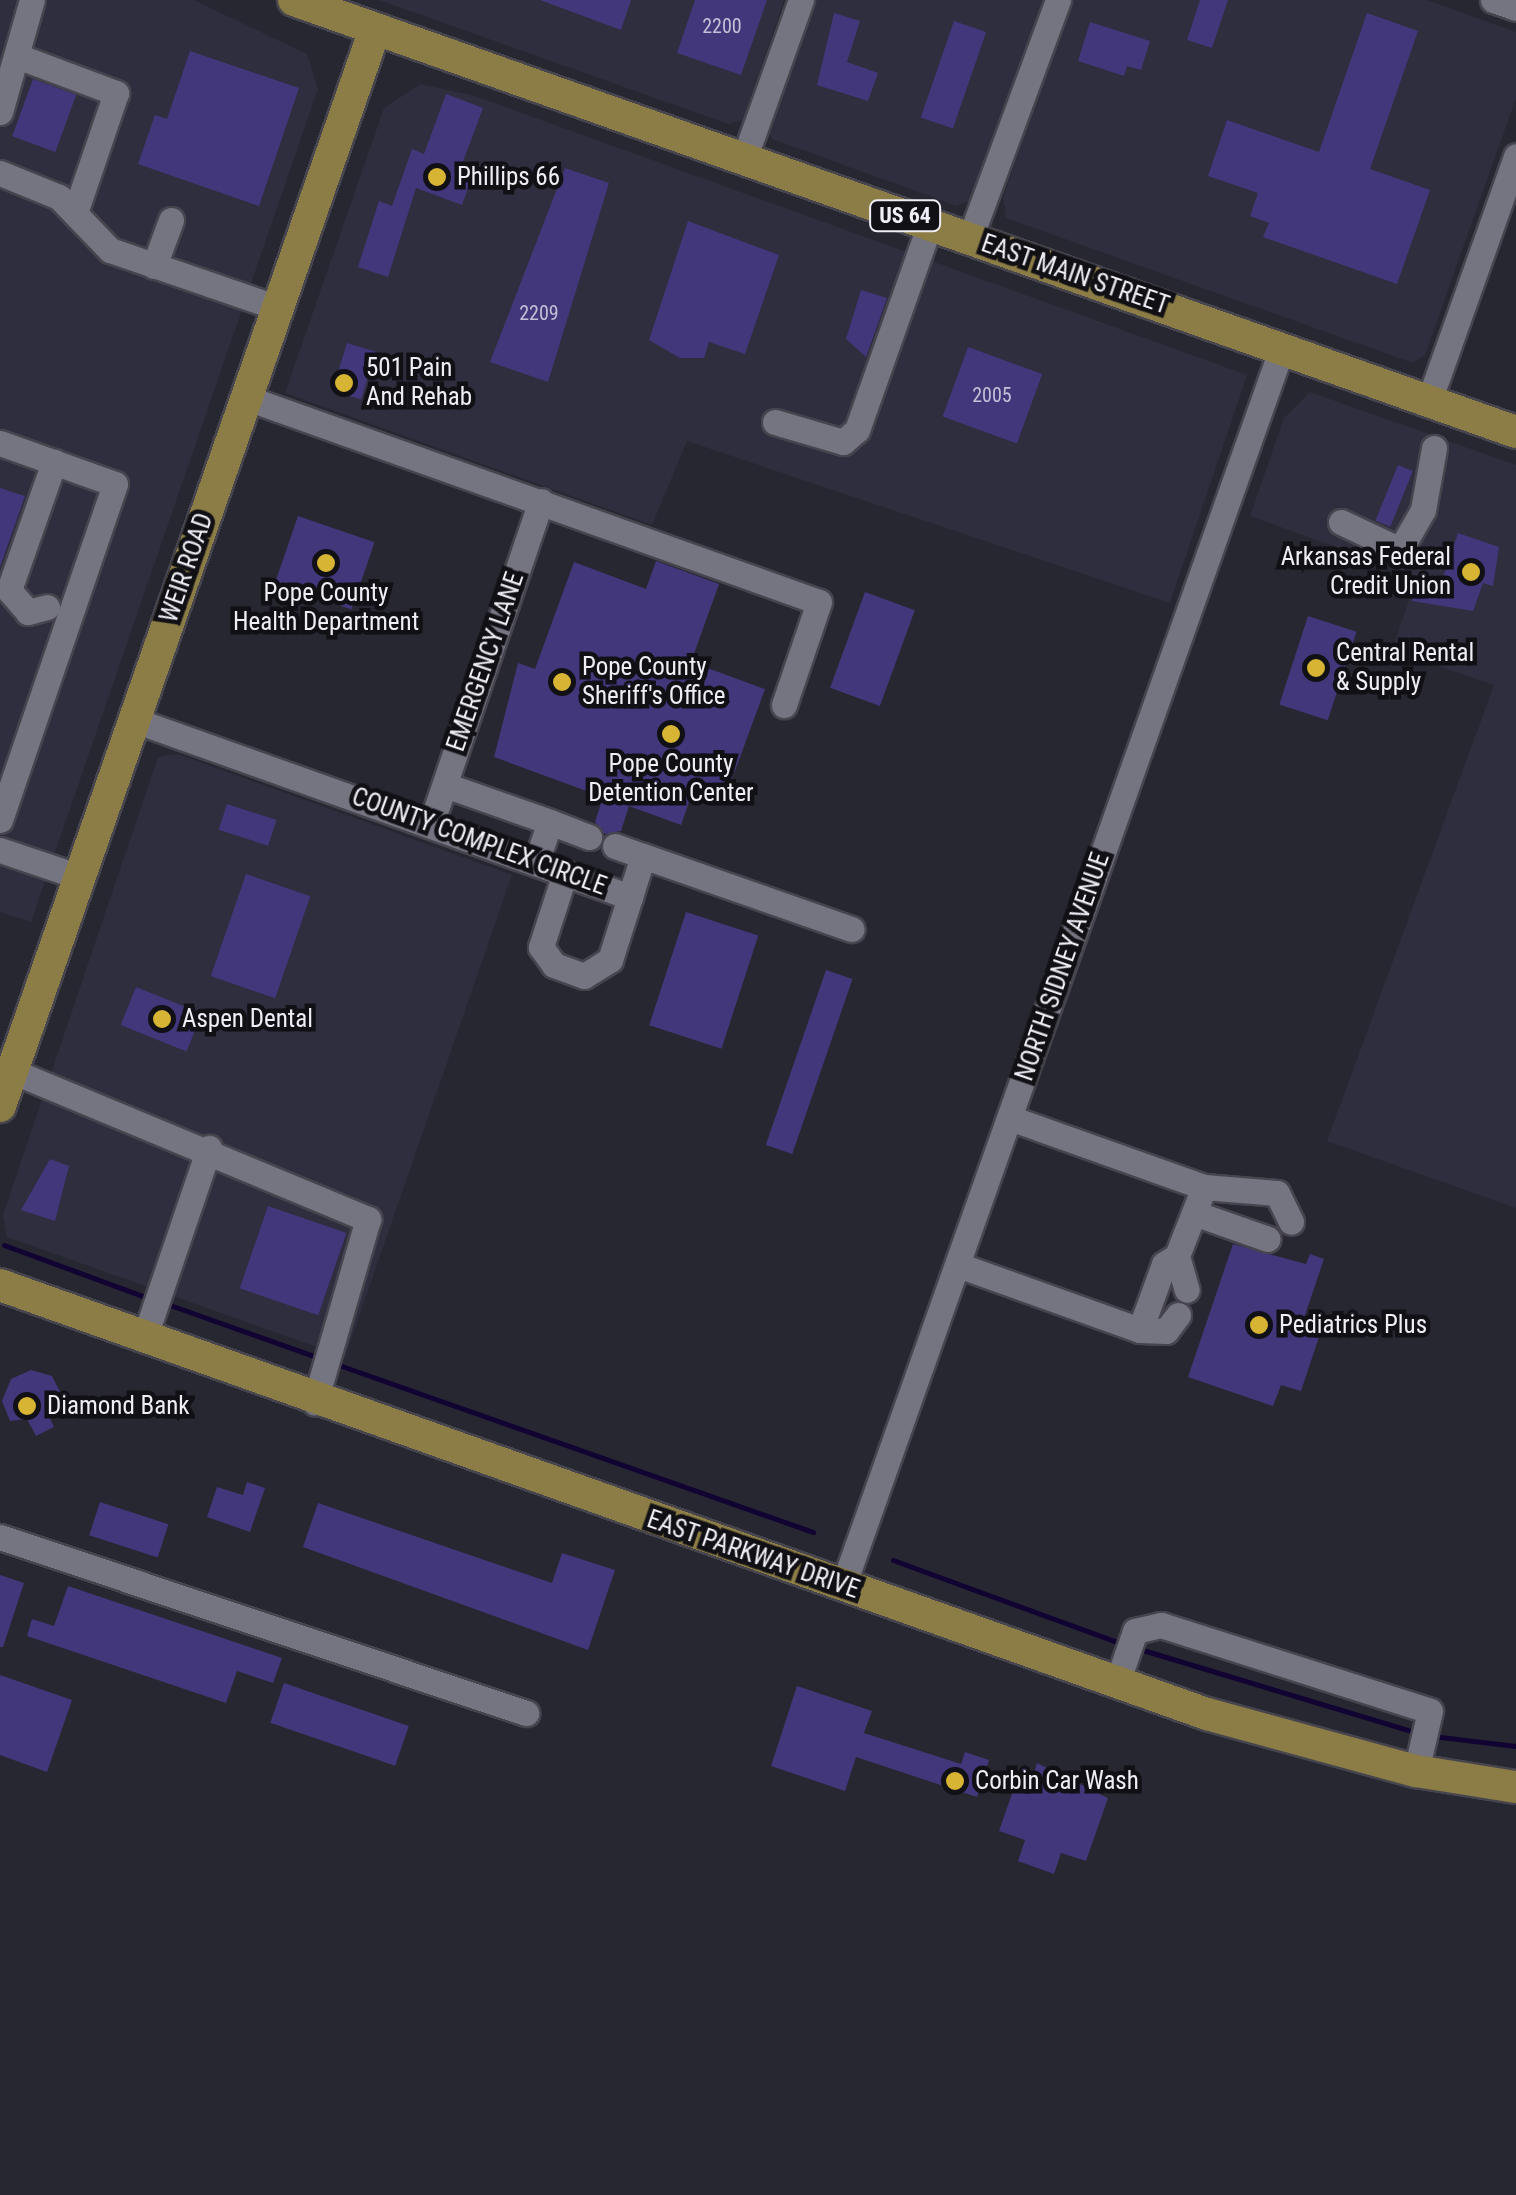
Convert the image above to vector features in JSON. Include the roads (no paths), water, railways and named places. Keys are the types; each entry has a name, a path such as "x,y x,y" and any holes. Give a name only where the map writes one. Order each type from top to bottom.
{"main road":[{"name":"EAST MAIN STREET","path":"294,0 1516,432"},
{"name":"WEIR ROAD","path":"0,1106 375,29"},
{"name":"EAST PARKWAY DRIVE","path":"0,1285 315,1402 843,1586 1125,1659 1421,1747 1516,1787"}],"street":[{"path":"0,112 32,0"},
{"path":"744,159 802,0"},
{"path":"970,238 1058,0"},
{"path":"1493,0 1516,8"},
{"path":"17,56 116,93 76,212"},
{"path":"1429,401 1516,156"},
{"path":"0,173 76,212 110,250 278,308"},
{"path":"154,266 171,220"},
{"path":"775,422 844,442 856,430 930,224"},
{"name":"NORTH SIDNEY AVENUE","path":"843,1586 1282,348"},
{"path":"247,398 820,602 784,704"},
{"path":"0,443 115,484 0,820"},
{"path":"1342,522 1400,550 1427,497 1434,448"},
{"path":"47,606 28,612 8,590 54,462"},
{"name":"EMERGENCY LANE","path":"431,824 541,501"},
{"name":"COUNTY COMPLEX CIRCLE","path":"134,720 630,897 643,856 852,929"},
{"path":"444,785 589,837"},
{"path":"536,862 550,822"},
{"path":"616,846 643,856"},
{"path":"0,850 80,877"},
{"path":"565,873 541,947 554,966 584,976 604,970 630,897"},
{"path":"12,1071 209,1148 368,1219 315,1402"},
{"path":"1010,1118 1204,1186 1276,1192 1291,1222"},
{"path":"144,1339 209,1148"},
{"path":"1187,1290 1178,1256 1204,1186"},
{"path":"1194,1212 1268,1239"},
{"path":"1140,1330 1164,1264 1178,1256"},
{"path":"958,1266 1140,1330 1166,1331 1178,1315"},
{"path":"0,1536 526,1713"},
{"path":"1125,1659 1135,1631 1161,1625 1430,1711 1421,1747"}],"waterway":[{"path":"4,1245 148,1298"},
{"path":"167,1304 317,1357"},
{"path":"336,1364 813,1532"},
{"path":"893,1560 1120,1643"},
{"path":"1136,1648 1417,1733"},
{"path":"1432,1736 1516,1746"}],"place":[{"name":"Phillips 66","path":"437,177"},
{"name":"501 Pain And Rehab","path":"344,383"},
{"name":"Pope County Health Department","path":"326,563"},
{"name":"Arkansas Federal Credit Union","path":"1471,572"},
{"name":"Central Rental & Supply","path":"1316,668"},
{"name":"Pope County Sheriff's Office","path":"562,682"},
{"name":"Pope County Detention Center","path":"671,734"},
{"name":"Aspen Dental","path":"162,1019"},
{"name":"Pediatrics Plus","path":"1259,1325"},
{"name":"Diamond Bank","path":"27,1406"},
{"name":"Corbin Car Wash","path":"955,1781"}]}
